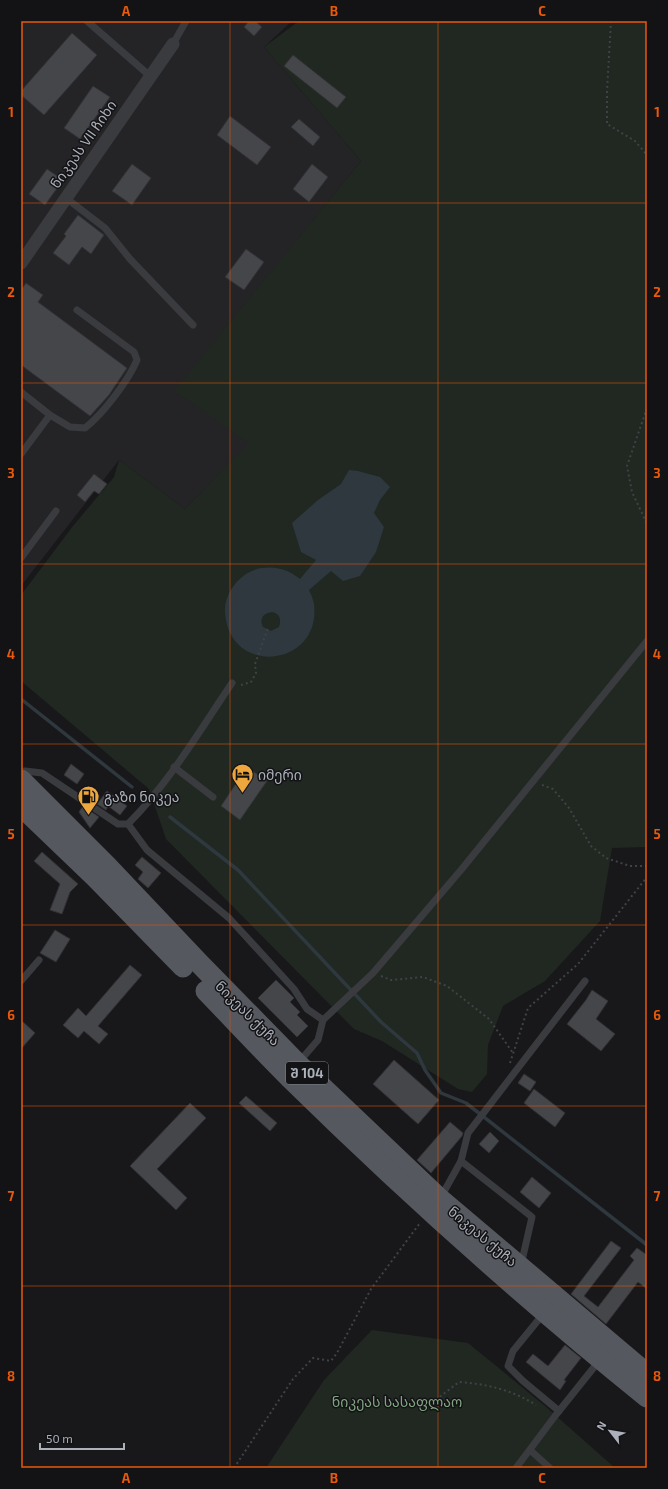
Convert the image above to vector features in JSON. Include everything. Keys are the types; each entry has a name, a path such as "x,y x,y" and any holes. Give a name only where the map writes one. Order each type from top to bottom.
{"main road":[{"name":"ნიკეას ქუჩა","path":"21,780 108,867 198,962 435,1205 545,1311 607,1352"},
{"name":"ნიკეას ქუჩა","path":"21,806 95,877 289,1077 435,1205 521,1268 607,1352"},
{"name":"შ 104","path":"607,1352 647,1374"},
{"name":"შ 104","path":"607,1352 647,1397"}],"street":[{"name":"ნიკეას VII ჩიხი","path":"21,263 173,44"}],"lane":[{"path":"87,21 150,76"},
{"path":"173,44 186,21"},
{"path":"66,198 105,228 130,259 193,325"},
{"path":"21,392 50,415 70,427 85,428 95,420 132,372 138,360 134,352 77,310"},
{"path":"21,454 50,415"},
{"path":"21,558 56,511"},
{"path":"298,1064 318,1040 323,1020 373,973 461,870 647,641"},
{"path":"21,772 42,773 118,824 128,824 141,811 174,768 232,682"},
{"path":"174,768 213,797"},
{"path":"128,824 147,850 229,918 294,989 307,1009 323,1020"},
{"path":"21,981 39,960"},
{"path":"435,1205 461,1161 468,1133 585,981"},
{"path":"461,1161 532,1217 521,1268"},
{"path":"545,1311 513,1351 508,1366 557,1414"},
{"path":"516,1468 607,1352"},
{"path":"530,1450 550,1468"}],"path":[{"path":"611,21 607,91 607,124 635,141 647,155"},
{"path":"647,408 627,466 632,492 647,524"},
{"path":"232,682 238,685 251,682 256,673 255,664 268,628"},
{"path":"534,781 554,789 569,808 591,846 606,858 630,866 647,866"},
{"path":"504,1085 528,1008 578,964 647,877"},
{"path":"373,973 391,980 423,978 447,986 489,1019 513,1053"},
{"path":"234,1468 294,1379 313,1358 331,1361 337,1353 371,1289 435,1205"},
{"path":"420,1412 458,1382 480,1383 510,1392 557,1414"}],"shaded area":[{"path":"21,21 292,21 264,47 361,161 175,391 250,443 185,509 119,460 21,586"},
{"path":"349,470 380,477 390,487 380,500 374,513 384,527 376,552 360,576 343,581 331,571 309,590 314,604 313,625 304,641 290,652 274,656 257,655 242,647 230,633 225,612 226,601 231,590 246,574 261,568 282,569 300,579 316,560 301,552 292,523 318,500 341,484","holes":["272,612 279,617 280,624 279,627 271,631 263,627 261,621 264,615"]}],"green space":[{"path":"299,21 646,21 647,25 647,847 612,848 600,921 545,981 503,1006 488,1045 487,1074 472,1092 458,1089 382,1041 354,1029 166,839 149,789 21,681 21,595 73,526 114,477 119,460 185,509 249,443 174,391 361,161 264,47"},
{"name":"ნიკეას სასაფლაო","path":"372,1330 468,1343 545,1406 615,1468 266,1468 324,1380"}],"building":[{"path":"249,21 255,21 262,27 254,36 244,27"},
{"path":"72,33 97,55 44,115 21,95 21,91"},
{"path":"293,55 346,97 337,108 284,66"},
{"path":"93,86 110,97 80,139 64,128"},
{"path":"230,116 271,147 257,165 217,135"},
{"path":"299,119 320,137 313,146 291,127"},
{"path":"132,164 151,178 132,205 112,191"},
{"path":"312,164 328,177 309,202 293,189"},
{"path":"47,169 63,180 45,205 29,194"},
{"path":"78,215 104,235 91,254 82,247 69,265 53,253 66,236 64,234"},
{"path":"246,249 264,262 244,290 225,277"},
{"path":"26,283 43,295 38,302 127,368 109,395 90,416 21,365 21,290"},
{"path":"94,474 107,484 99,494 94,491 85,502 77,495"},
{"path":"71,764 84,774 77,784 64,775"},
{"name":"იმერი","path":"247,767 267,781 240,820 221,806"},
{"path":"107,791 127,806 120,815 108,806 106,810 97,804"},
{"path":"83,806 99,817 90,828 79,812"},
{"path":"42,852 78,884 70,892 62,914 50,910 60,884 34,861"},
{"path":"142,857 161,873 148,888 138,879 143,872 135,865"},
{"path":"55,930 70,939 56,962 40,953"},
{"path":"130,965 142,975 98,1026 108,1034 99,1044 84,1031 78,1038 63,1025 78,1008 86,1016"},
{"path":"276,980 294,998 290,1002 300,1012 297,1015 308,1026 297,1037 258,998"},
{"path":"592,990 608,1001 596,1019 615,1034 601,1051 567,1024"},
{"path":"21,1020 35,1033 21,1049"},
{"path":"394,1060 439,1100 418,1124 373,1084"},
{"path":"524,1074 536,1082 530,1091 518,1083"},
{"path":"534,1089 565,1113 555,1127 524,1103"},
{"path":"246,1096 277,1123 270,1131 239,1103"},
{"path":"190,1103 206,1118 157,1169 187,1198 176,1210 130,1166"},
{"path":"450,1122 463,1133 462,1136 431,1173 417,1160"},
{"path":"490,1132 499,1141 489,1153 479,1144"},
{"path":"532,1177 551,1193 539,1208 520,1192"},
{"path":"611,1241 621,1248 584,1296 598,1307 634,1260 630,1256 637,1248 647,1255 647,1289 638,1282 606,1324 571,1294"},
{"path":"565,1345 581,1358 564,1380 566,1381 560,1390 526,1362 533,1354 548,1366"}],"waterway":[{"path":"21,699 132,787"},
{"path":"170,817 238,870 381,1022 417,1053 425,1070 441,1093 466,1103 647,1245"}],"place":[{"name":"იმერი","path":"243,794"},
{"name":"გაზი ნიკეა","path":"89,816"}]}
